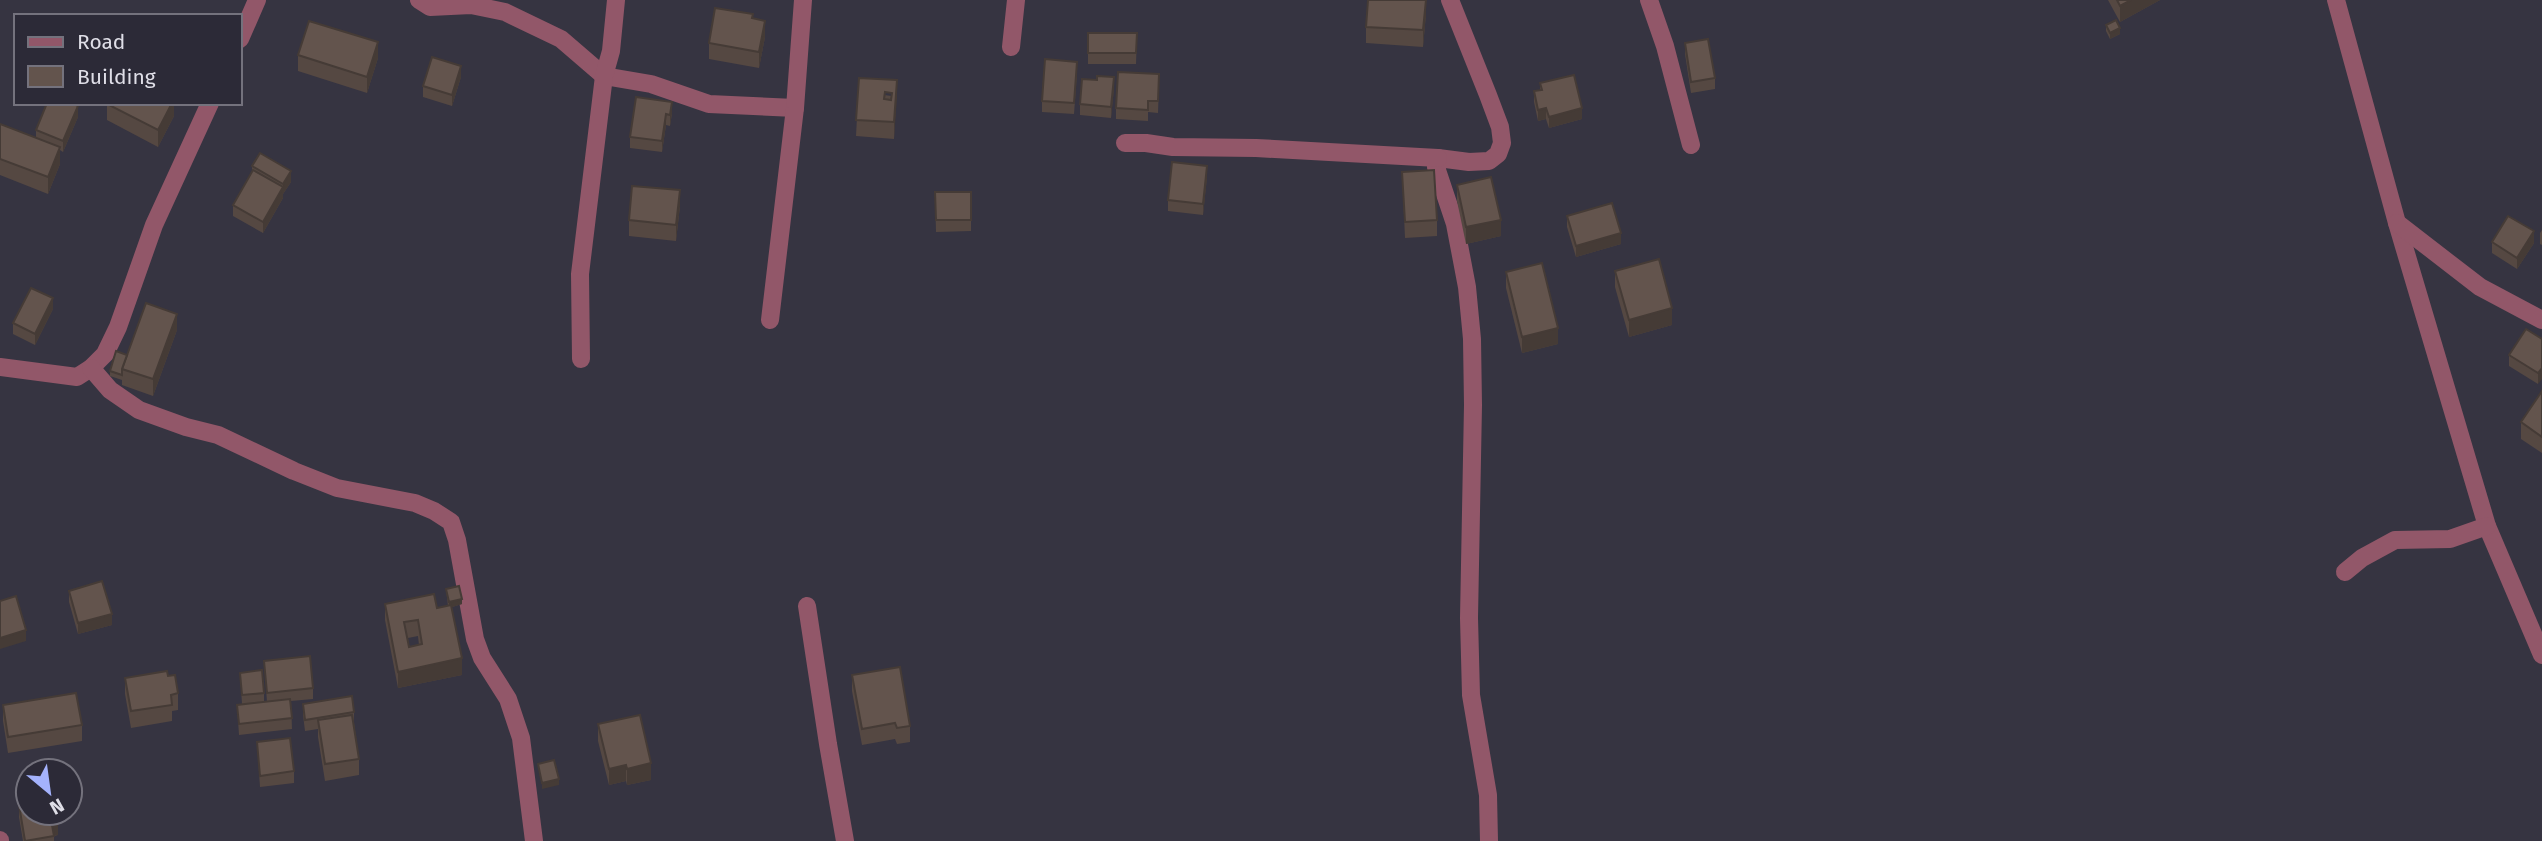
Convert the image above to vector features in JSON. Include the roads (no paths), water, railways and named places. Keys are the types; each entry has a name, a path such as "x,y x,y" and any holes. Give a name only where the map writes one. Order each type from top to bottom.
{"street":[{"path":"242,34 257,0"},
{"path":"419,0 430,7 471,5 505,12 561,39 604,76 651,84 709,104 795,108"},
{"path":"581,359 580,274 616,0"},
{"path":"770,320 795,108 803,0"},
{"path":"1011,47 1016,0"},
{"path":"1125,143 1173,147 1256,148 1469,162 1489,160 1498,154 1502,143 1500,127 1450,0"},
{"path":"1649,0 1665,46 1691,145"},
{"path":"2336,0 2487,526 2542,655"},
{"path":"0,367 77,377 105,354 118,327 154,225 209,105"},
{"path":"1437,158 1436,167 1455,224 1467,287 1472,339 1469,618 1471,695 1488,794 1489,841"},
{"path":"2398,223 2480,287 2542,320"},
{"path":"91,368 110,390 139,410 218,435 330,485 359,494 415,503 451,522 457,540 475,639 482,658 511,706 521,737 534,841"},
{"path":"2345,572 2362,558 2395,540 2450,539 2487,526"},
{"path":"807,606 845,841"}]}
